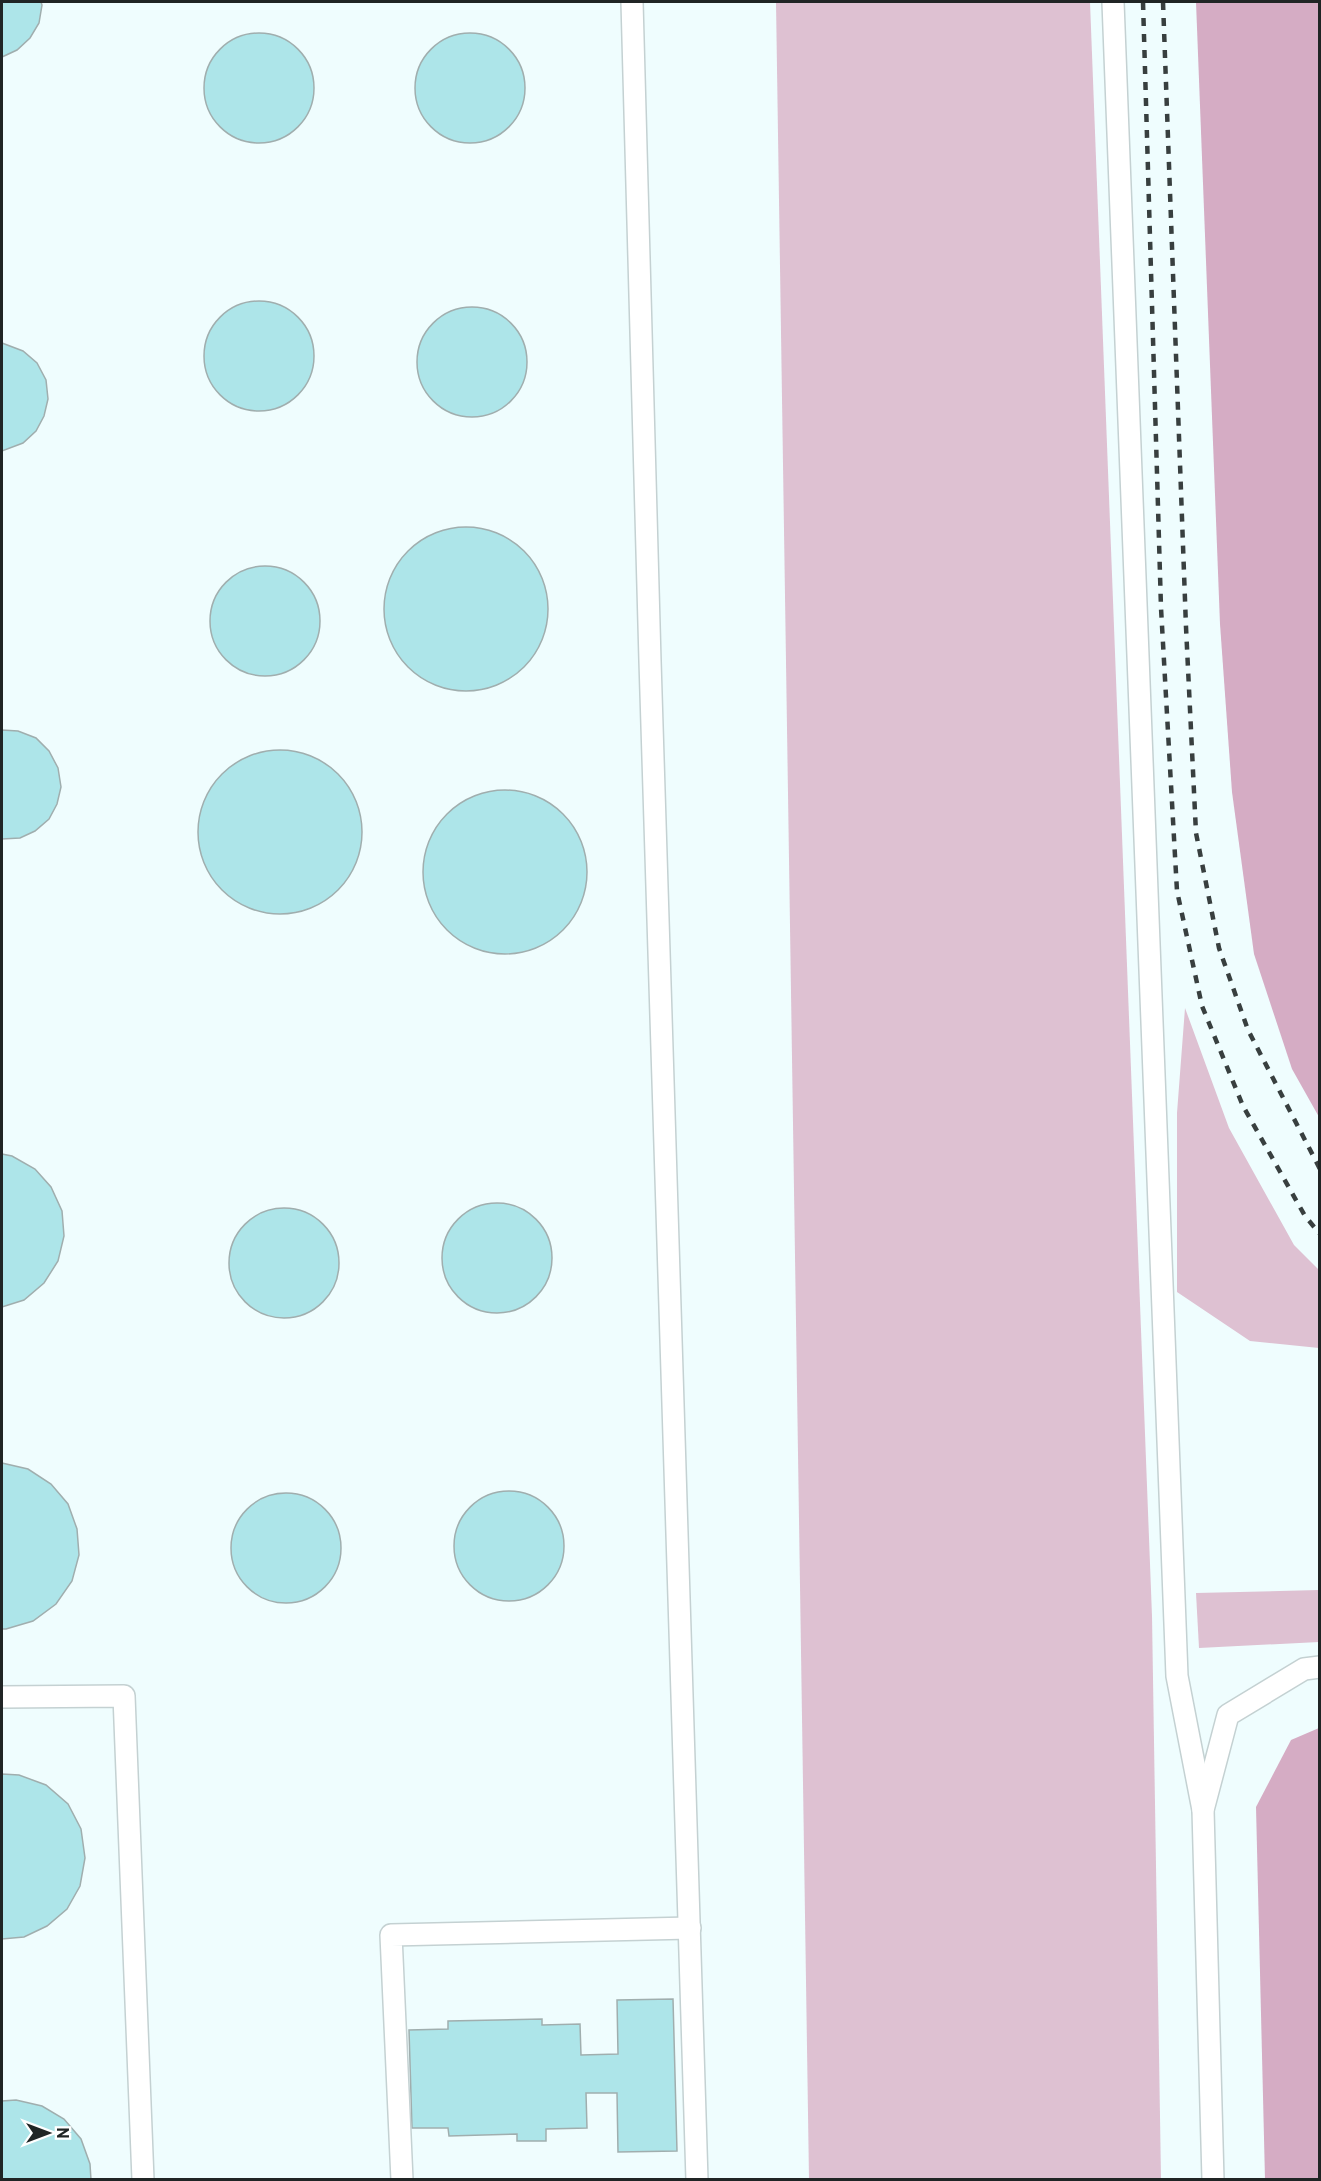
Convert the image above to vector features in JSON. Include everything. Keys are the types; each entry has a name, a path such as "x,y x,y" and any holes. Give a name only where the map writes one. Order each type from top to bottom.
{"lane":[{"path":"632,2 650,673 697,2180"},
{"path":"1113,2 1177,1676 1203,1810 1213,2180"},
{"path":"1203,1810 1228,1715 1304,1668 1320,1667"},
{"path":"2,1697 124,1696 143,2180"},
{"path":"402,2180 391,1935 690,1928"}],"shaded area":[{"path":"776,2 1090,2 1152,1616 1161,2179 809,2179"},
{"path":"1196,2 1319,2 1319,1117 1292,1069 1254,954 1232,792 1220,624"},
{"path":"1185,1008 1229,1128 1294,1245 1319,1270 1319,1348 1250,1341 1177,1292 1177,1113"},
{"path":"1319,1590 1319,1642 1199,1648 1196,1593"},
{"path":"1319,1728 1319,2179 1265,2179 1256,1807 1291,1740"}],"building":[{"path":"2,2 41,2 42,5 39,23 30,38 17,50 2,57"},
{"path":"259,33 280,37 298,49 310,67 314,88 310,109 298,127 280,139 259,143 238,139 220,127 208,109 204,88 208,67 220,49 238,37"},
{"path":"470,33 491,37 509,49 521,67 525,88 521,109 509,127 491,139 470,143 449,139 431,127 419,109 415,88 419,67 431,49 449,37"},
{"path":"259,301 280,305 298,317 310,335 314,356 310,377 298,395 280,407 259,411 238,407 220,395 208,377 204,356 208,335 220,317 238,305"},
{"path":"472,307 493,311 511,323 523,341 527,362 523,383 511,401 493,413 472,417 451,413 433,401 421,383 417,362 421,341 433,323 451,311"},
{"path":"2,343 23,351 37,363 46,380 48,399 44,416 36,431 23,443 2,451"},
{"path":"466,527 482,528 498,533 512,540 524,551 535,563 542,577 547,593 547,625 542,641 535,655 524,667 512,678 498,685 482,690 466,691 450,690 434,685 420,678 408,667 397,655 390,641 385,625 384,609 385,593 390,577 397,563 408,551 420,540 434,533 450,528"},
{"path":"265,566 286,570 304,582 316,600 320,621 316,642 304,660 286,672 265,676 244,672 226,660 214,642 210,621 214,600 226,582 244,570"},
{"path":"2,730 18,731 36,738 49,751 58,768 61,787 57,804 49,819 35,831 20,838 2,839"},
{"path":"280,750 296,751 312,756 326,763 338,774 349,786 356,800 361,816 361,848 356,864 349,878 338,890 326,901 312,908 296,913 280,914 264,913 248,908 234,901 222,890 211,878 204,864 199,848 198,832 199,816 204,800 211,786 222,774 234,763 248,756 264,751"},
{"path":"505,790 521,791 537,796 551,803 563,814 574,826 581,840 586,856 586,888 581,904 574,918 563,930 551,941 537,948 521,953 505,954 489,953 473,948 459,941 447,930 436,918 429,904 424,888 423,872 424,856 429,840 436,826 447,814 459,803 473,796 489,791"},
{"path":"2,1154 12,1156 35,1169 51,1187 62,1211 64,1236 58,1261 44,1283 24,1300 2,1307"},
{"path":"497,1203 518,1207 536,1219 548,1237 552,1258 548,1279 536,1297 518,1309 497,1313 476,1309 458,1297 446,1279 442,1258 446,1237 458,1219 476,1207"},
{"path":"284,1208 305,1213 323,1224 334,1242 339,1263 334,1284 323,1302 305,1313 284,1318 263,1313 245,1302 234,1284 229,1263 234,1242 245,1224 263,1213"},
{"path":"2,1463 28,1469 51,1484 68,1504 77,1529 79,1555 72,1581 56,1604 33,1621 6,1629 2,1629"},
{"path":"509,1491 530,1495 548,1507 560,1525 564,1546 560,1567 548,1585 530,1597 509,1601 488,1597 470,1585 458,1567 454,1546 458,1525 470,1507 488,1495"},
{"path":"286,1493 307,1497 325,1509 337,1527 341,1548 337,1569 325,1587 307,1599 286,1603 265,1599 247,1587 235,1569 231,1548 235,1527 247,1509 265,1497"},
{"path":"2,1774 19,1775 46,1785 68,1804 81,1829 85,1858 80,1886 67,1909 47,1926 24,1937 2,1939"},
{"path":"673,1999 677,2151 618,2152 617,2093 586,2093 587,2128 546,2129 546,2141 517,2141 517,2134 449,2136 448,2128 412,2128 409,2030 448,2029 448,2021 542,2019 542,2025 580,2024 581,2055 618,2054 617,2000"},
{"path":"16,2100 42,2106 64,2119 81,2139 90,2164 91,2180 2,2180 2,2101"}],"railway":[{"path":"1143,2 1161,608 1177,891 1202,1006 1243,1106 1305,1216 1320,1234"},
{"path":"1163,2 1186,627 1196,833 1219,948 1248,1030 1320,1169"}]}
